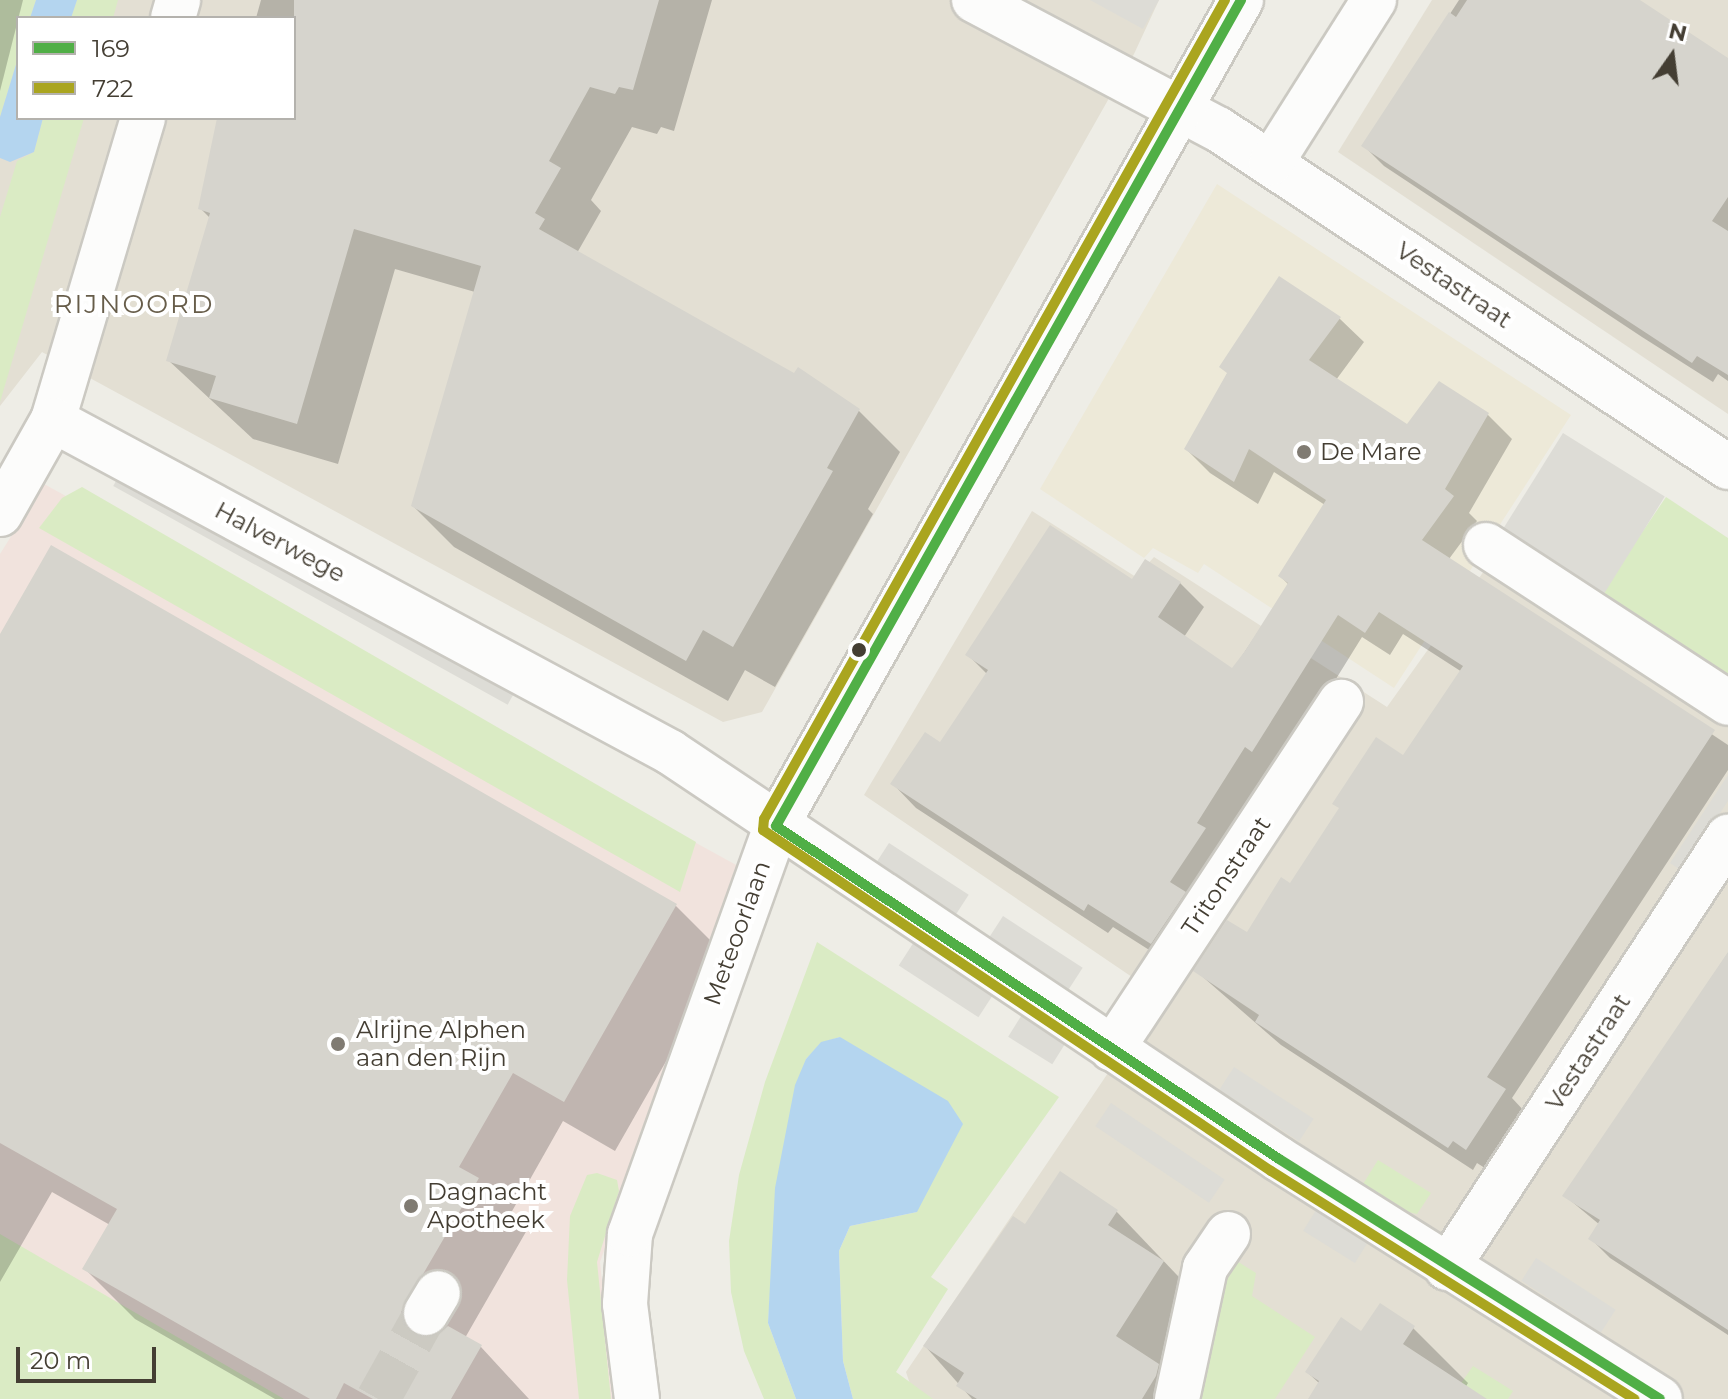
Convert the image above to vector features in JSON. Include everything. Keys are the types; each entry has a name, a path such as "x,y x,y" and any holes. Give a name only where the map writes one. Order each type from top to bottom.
{"street":[{"name":"Vestastraat","path":"974,0 1177,106 1271,163 1728,467"},
{"name":"Meteoorlaan","path":"637,1399 625,1304 630,1234 776,826 1177,106 1241,0"},
{"path":"1271,163 1374,0"},
{"path":"0,514 53,420 142,120"},
{"name":"Halverwege","path":"53,420 670,752 743,798 776,826 1447,1268 1660,1399"},
{"path":"1486,545 1728,703"},
{"name":"Tritonstraat","path":"1112,1049 1341,702"},
{"name":"Vestastraat","path":"1447,1268 1728,837"},
{"path":"1177,1399 1205,1268 1228,1234"}],"shaded area":[{"path":"0,0 1159,0 1134,54 762,712 723,722 42,352 0,406"},
{"path":"1090,0 1159,0 1143,29"},
{"path":"1432,0 1728,0 1728,414 1338,152"},
{"name":"De Mare","path":"1217,184 1571,415 1394,688 1204,564 1198,573 1153,548 1144,558 1040,489"},
{"path":"1563,433 1665,497 1600,600 1498,536"},
{"path":"121,472 515,691 508,705 113,486"},
{"name":"Alrijne Alphen aan den Rijn","path":"44,484 738,866 600,1262 614,1399 0,1399 0,554"},
{"path":"1032,511 1136,577 1154,557 1387,707 1489,564 1728,718 1728,1399 915,1399 906,1372 1160,996 864,795"},
{"path":"1728,775 1728,801 1682,871 1670,863"},
{"path":"889,843 969,895 953,918 874,866"},
{"path":"1003,916 1083,968 1068,990 988,939"},
{"path":"914,942 994,994 978,1017 899,965"},
{"path":"1023,1013 1067,1041 1052,1064 1008,1037"},
{"path":"1234,1067 1314,1119 1299,1141 1219,1090"},
{"path":"1111,1103 1225,1180 1209,1203 1095,1126"},
{"path":"1318,1207 1370,1239 1355,1263 1303,1231"},
{"path":"1536,1258 1616,1310 1601,1332 1521,1281"}],"green space":[{"path":"0,0 36,0 31,16 16,16 16,65 0,117"},
{"path":"77,0 118,0 114,16 72,16"},
{"path":"42,120 83,120 0,402 0,217 17,161 34,152"},
{"path":"82,487 696,842 680,892 39,528 62,498"},
{"path":"1666,497 1728,538 1728,692 1594,603"},
{"path":"817,942 1059,1097 931,1277 948,1289 896,1372 933,1399 853,1399 843,1361 839,1251 850,1226 917,1212 840,1037 821,1043 806,1059 771,1280 768,1323 796,1399 764,1399 744,1351 731,1292 729,1241 739,1175 765,1082"},
{"path":"1378,1160 1431,1193 1417,1214 1404,1211 1363,1184"},
{"path":"597,1173 617,1180 619,1191 597,1262 611,1399 579,1399 567,1280 570,1216 587,1175"},
{"path":"0,1234 284,1399 0,1399"},
{"path":"1227,1255 1256,1273 1252,1296 1315,1337 1275,1399 1187,1399"},
{"path":"1473,1366 1513,1391 1508,1399 1450,1399"}],"water":[{"path":"36,0 77,0 72,16 31,16"},
{"path":"16,65 16,120 42,120 34,152 10,162 0,158 0,117"},
{"path":"840,1037 948,1101 963,1124 917,1212 850,1226 839,1251 843,1361 853,1399 796,1399 768,1323 775,1188 795,1085 806,1059 821,1042"}],"building":[{"path":"294,0 659,0 633,90 619,87 615,94 590,87 549,161 561,168 535,213 545,219 539,229 794,373 798,367 860,409 827,468 833,471 733,647 703,630 686,661 411,506 481,266 354,229 297,424 209,398 216,376 166,361 210,213 198,209 217,120 296,120"},
{"path":"1467,0 1640,0 1728,58 1728,197 1712,221 1728,231 1728,375 1697,356 1692,363 1361,146 1449,12 1456,17"},
{"path":"1279,276 1341,317 1309,360 1407,424 1439,381 1489,413 1445,489 1454,496 1422,540 1715,730 1487,1077 1506,1089 1466,1150 1453,1141 1448,1148 1255,1022 1259,1015 1193,971 1227,920 1247,932 1281,877 1290,883 1339,808 1332,804 1376,737 1403,755 1463,666 1379,612 1365,633 1338,615 1252,752 1245,747 1197,823 1206,828 1170,882 1186,892 1151,944 1088,904 1084,911 890,784 925,732 940,742 988,670 965,655 1050,525 1132,579 1145,559 1181,582 1158,617 1232,668 1288,583 1278,576 1326,500 1249,449 1234,482 1184,449 1227,373 1219,367"},
{"name":"Alrijne Alphen aan den Rijn","path":"51,545 677,904 564,1102 513,1073 459,1167 479,1178 401,1312 414,1335 437,1335 448,1326 482,1345 451,1399 373,1399 344,1383 336,1399 310,1399 82,1269 117,1209 0,1143 0,634"},
{"path":"1728,952 1728,1330 1588,1239 1600,1220 1562,1196"},
{"path":"1060,1171 1118,1210 1108,1225 1164,1261 1116,1336 1159,1364 1156,1376 1142,1399 977,1399 956,1386 964,1373 923,1346 1013,1216 1025,1224"},
{"path":"1380,1303 1415,1326 1403,1344 1487,1399 1308,1399 1319,1381 1305,1372 1341,1317 1361,1331"}],"tunnel":[{"path":"378,1399 426,1313"}],"transit line":[{"name":"722","path":"1225,0 764,819 763,830 1271,1171 1634,1399"},
{"name":"169","path":"776,826 1241,0"},
{"name":"169","path":"776,826 1279,1159 1660,1399"}],"place":[{"name":"De Mare","path":"1304,452"},
{"name":"Alrijne Alphen aan den Rijn","path":"338,1044"},
{"name":"Dagnacht Apotheek","path":"411,1206"}],"district":[{"name":"RIJNOORD","path":"134,305"}]}
